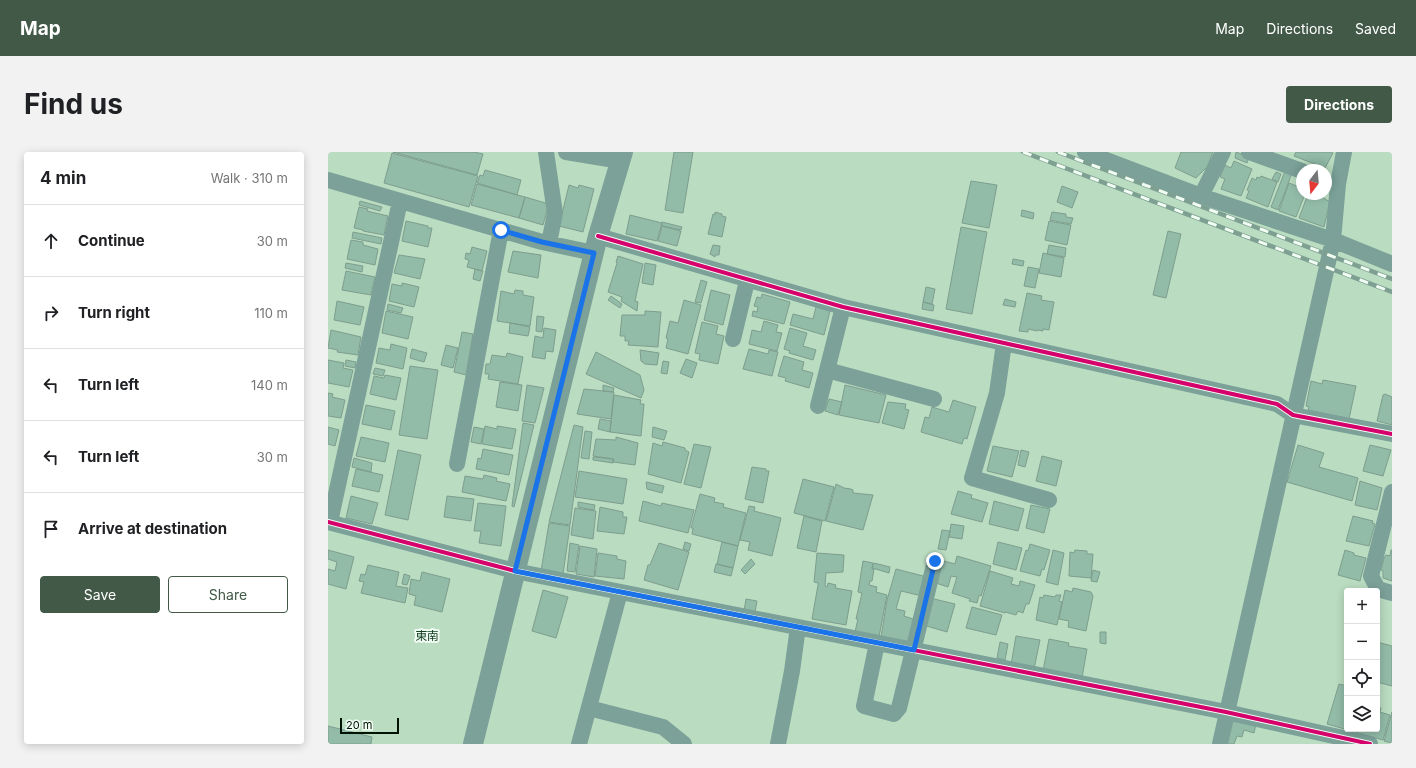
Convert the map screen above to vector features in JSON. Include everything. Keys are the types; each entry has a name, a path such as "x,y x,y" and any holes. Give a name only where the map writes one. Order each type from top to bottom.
{"street":[{"path":"546,152 555,213 549,243"},
{"path":"473,744 596,245 622,157 566,152"},
{"path":"1085,152 1201,196 1333,240 1392,264"},
{"path":"1201,196 1223,152"},
{"path":"1249,152 1296,169"},
{"path":"1220,744 1333,240 1332,182 1344,152"},
{"path":"328,180 549,243 596,245 747,281 843,308 1277,404 1293,414 1392,434"},
{"path":"400,201 329,522 515,571 1226,712 1370,744"},
{"path":"457,464 501,230"},
{"path":"733,339 747,281"},
{"path":"818,406 843,308"},
{"path":"1004,343 997,393 972,478 1049,500"},
{"path":"828,370 934,399"},
{"path":"1392,492 1370,576 1378,589 1392,593"},
{"path":"878,643 864,706 894,714 899,708 935,561"},
{"path":"579,744 620,592"},
{"path":"778,744 792,671 798,627"},
{"path":"589,708 664,727 684,744"}],"building":[{"path":"393,152 474,152 483,154 477,175"},
{"path":"674,152 693,152 683,213 665,210"},
{"path":"1181,152 1213,152 1207,167 1196,178 1175,168"},
{"path":"1236,152 1249,157 1247,163 1235,158"},
{"path":"1296,152 1333,153 1327,164 1315,164 1294,156"},
{"path":"392,153 478,176 469,207 384,183"},
{"path":"1234,161 1252,169 1241,196 1221,189 1225,179 1220,177 1225,165 1231,168"},
{"path":"485,170 521,180 517,195 477,183 480,175 483,176"},
{"path":"1285,171 1292,173 1278,210 1271,207"},
{"path":"1276,172 1281,174 1278,182 1272,179"},
{"path":"1261,176 1277,182 1268,207 1246,198 1249,191 1247,190 1252,178 1256,180 1257,177 1260,178"},
{"path":"971,181 997,185 989,228 962,223"},
{"path":"1289,183 1296,186 1296,200 1303,200 1296,217 1279,211"},
{"path":"477,184 525,197 519,218 471,205"},
{"path":"569,185 578,188 579,185 594,189 583,232 559,226"},
{"path":"1062,186 1078,192 1072,208 1057,202"},
{"path":"525,197 549,204 543,225 519,218"},
{"path":"1306,200 1327,200 1330,202 1324,227 1299,218"},
{"path":"360,201 382,207 380,211 359,205"},
{"path":"359,207 368,209 367,211 388,216 384,235 354,228"},
{"path":"1022,210 1034,213 1033,219 1021,216"},
{"path":"715,212 726,217 722,237 708,234 713,214 715,215"},
{"path":"1052,212 1066,214 1066,217 1073,218 1071,224 1050,220"},
{"path":"630,215 662,223 657,241 626,234"},
{"path":"406,221 432,228 428,247 402,241"},
{"path":"1049,221 1071,225 1067,245 1045,240"},
{"path":"662,222 682,227 681,230 662,226"},
{"path":"662,226 681,231 677,246 658,241"},
{"path":"961,227 987,232 972,314 946,309"},
{"path":"1168,231 1181,234 1166,298 1153,295"},
{"path":"353,232 382,238 381,244 352,238"},
{"path":"351,240 363,242 363,245 378,249 375,265 347,259"},
{"path":"713,245 720,246 719,255 715,255 715,257 710,254"},
{"path":"1049,245 1066,248 1065,257 1047,254"},
{"path":"472,247 487,251 482,271 467,267 469,260 465,259 466,253 470,254"},
{"path":"513,251 541,255 538,278 508,272"},
{"path":"1043,253 1064,258 1061,277 1039,273"},
{"path":"399,255 425,259 420,279 394,273"},
{"path":"618,256 643,264 635,301 638,302 637,311 621,301 622,297 608,292"},
{"path":"1013,259 1024,261 1023,266 1012,264"},
{"path":"346,263 363,266 362,272 345,268"},
{"path":"645,263 656,265 653,285 642,283"},
{"path":"1028,267 1039,269 1035,288 1024,286"},
{"path":"475,269 483,271 480,281 473,279"},
{"path":"346,271 375,277 371,295 342,290"},
{"path":"701,280 707,282 701,303 695,302"},
{"path":"402,283 419,287 414,307 389,301 392,284 402,286"},
{"path":"926,287 935,289 932,304 923,302"},
{"path":"515,290 523,291 523,295 534,297 530,326 497,321 501,291 514,294"},
{"path":"711,290 730,295 723,325 704,320"},
{"path":"1027,293 1042,296 1041,300 1054,302 1049,330 1043,329 1043,331 1037,331 1028,329 1028,332 1019,331"},
{"path":"762,294 790,302 784,324 752,316 753,311 757,312 758,307 754,306 757,297 761,298"},
{"path":"611,296 622,304 620,308 608,300"},
{"path":"1005,299 1016,302 1015,307 1003,305"},
{"path":"684,300 701,305 688,354 666,348 668,339 666,338 670,321 678,323"},
{"path":"337,301 364,307 360,325 334,320"},
{"path":"923,302 934,305 933,311 922,309"},
{"path":"388,304 403,308 401,313 387,310"},
{"path":"816,307 830,311 824,335 790,325 793,314 813,319"},
{"path":"386,311 413,317 408,339 382,333"},
{"path":"645,311 661,312 658,347 628,345 629,341 625,341 625,336 620,336 622,315 645,315"},
{"path":"537,316 544,317 542,332 536,331"},
{"path":"764,321 778,325 776,332 782,333 777,351 749,344 752,330 761,332"},
{"path":"702,322 718,326 716,334 724,336 718,364 699,360 700,354 695,353"},
{"path":"510,323 530,327 528,336 509,333"},
{"path":"544,328 556,330 553,352 546,351 545,359 532,357 535,336 543,338"},
{"path":"790,328 807,333 803,346 816,350 813,360 789,353 790,351 784,349"},
{"path":"331,330 361,337 358,355 337,352 338,350 328,348"},
{"path":"462,332 473,334 466,375 454,372"},
{"path":"391,344 407,348 403,369 376,363 379,348 390,350"},
{"path":"446,345 458,348 453,368 441,365"},
{"path":"412,349 427,353 424,362 410,358"},
{"path":"749,349 768,354 769,350 778,352 772,376 743,369"},
{"path":"640,350 659,353 657,365 645,364 641,361"},
{"path":"596,352 640,375 644,390 641,398 586,374"},
{"path":"507,353 523,357 518,384 488,379 489,374 485,374 486,364 490,364 492,355 506,357"},
{"path":"784,356 804,362 802,370 813,373 809,388 785,381 786,378 778,376"},
{"path":"686,359 697,363 692,378 680,373"},
{"path":"328,360 344,363 343,368 353,370 349,387 328,383"},
{"path":"346,360 356,362 355,368 345,366"},
{"path":"663,361 669,362 667,374 661,373"},
{"path":"410,366 438,370 427,439 399,435"},
{"path":"375,368 385,370 383,376 373,374"},
{"path":"385,375 401,378 396,400 370,394 374,376 384,378"},
{"path":"1323,380 1356,386 1349,419 1308,410 1309,407 1306,406 1311,381 1322,384"},
{"path":"500,382 522,385 518,411 496,407"},
{"path":"527,385 544,388 535,423 522,421"},
{"path":"603,385 614,388 613,392 603,391"},
{"path":"845,385 886,395 879,423 839,415"},
{"path":"584,389 614,392 611,419 577,414"},
{"path":"328,393 333,394 332,397 345,400 341,418 328,416"},
{"path":"1385,394 1392,397 1392,425 1377,421 1383,395"},
{"path":"614,395 641,400 640,404 644,404 641,436 610,432"},
{"path":"829,399 842,402 838,415 825,411"},
{"path":"953,400 976,407 967,439 964,438 962,444 921,432 925,417 929,418 932,407 949,412"},
{"path":"888,402 906,404 905,409 909,410 904,429 882,423"},
{"path":"366,405 395,411 391,430 362,424"},
{"path":"600,419 611,421 610,432 598,429"},
{"path":"523,423 534,425 514,507 512,506"},
{"path":"574,425 583,427 570,525 549,522"},
{"path":"485,426 497,429 497,426 516,429 512,449 482,444"},
{"path":"328,427 339,430 335,446 328,444"},
{"path":"474,427 484,429 481,444 471,442"},
{"path":"653,427 667,431 664,440 652,437"},
{"path":"585,431 592,432 589,459 581,458"},
{"path":"361,437 389,443 385,462 356,456"},
{"path":"616,437 638,443 635,465 613,462 614,459 593,456 596,439 616,440"},
{"path":"663,442 685,448 685,450 689,452 681,483 648,474 653,443 662,446"},
{"path":"694,444 711,447 701,488 684,484"},
{"path":"1298,445 1324,453 1319,467 1358,478 1352,501 1287,482"},
{"path":"1370,445 1391,450 1383,476 1363,471"},
{"path":"993,446 1019,451 1012,477 987,471"},
{"path":"483,449 513,455 509,475 476,469 478,458 481,459"},
{"path":"398,450 421,455 408,520 385,515"},
{"path":"1021,450 1029,452 1025,467 1018,465"},
{"path":"1042,456 1062,461 1056,486 1036,481"},
{"path":"593,457 613,459 613,463 593,460"},
{"path":"354,458 372,463 371,472 352,467"},
{"path":"752,467 766,469 766,471 769,471 763,503 745,499"},
{"path":"356,469 383,475 379,492 352,486"},
{"path":"579,471 627,479 623,504 575,497"},
{"path":"484,475 497,478 496,481 510,484 506,501 462,492 465,476 483,479"},
{"path":"803,479 834,487 825,521 794,513"},
{"path":"1360,481 1382,488 1377,510 1355,505"},
{"path":"646,482 664,486 662,493 647,489"},
{"path":"836,484 853,490 853,493 873,495 863,530 826,521"},
{"path":"958,491 972,495 971,498 988,503 982,522 951,514"},
{"path":"700,494 715,498 714,502 724,504 723,507 746,513 738,546 692,534 693,528 691,528"},
{"path":"351,496 378,503 372,524 346,518"},
{"path":"447,496 474,499 471,521 444,517"},
{"path":"643,501 661,506 662,503 694,510 688,533 639,521"},
{"path":"994,501 1024,509 1018,531 989,524"},
{"path":"578,502 595,505 594,510 578,507"},
{"path":"478,503 506,506 501,546 479,543 481,531 474,531"},
{"path":"1031,505 1050,509 1044,533 1026,528"},
{"path":"749,506 755,507 754,511 781,518 772,556 748,550 750,542 740,540"},
{"path":"600,507 623,512 623,517 627,517 624,534 597,531"},
{"path":"575,508 596,511 593,539 571,535"},
{"path":"804,516 822,521 816,552 797,548"},
{"path":"1353,516 1373,521 1372,523 1375,524 1369,546 1346,541"},
{"path":"549,523 570,526 563,574 541,571"},
{"path":"951,524 964,526 962,539 949,537"},
{"path":"942,530 950,531 946,550 938,549"},
{"path":"685,542 691,544 689,551 683,549"},
{"path":"722,542 738,546 733,568 717,564"},
{"path":"998,542 1022,548 1016,570 993,564"},
{"path":"570,543 579,545 575,572 567,571"},
{"path":"659,543 689,552 678,590 644,580 648,565 650,565"},
{"path":"1030,544 1050,550 1044,570 1042,569 1040,576 1020,571 1026,550 1028,551"},
{"path":"580,546 597,549 594,577 576,574"},
{"path":"328,550 354,557 346,589 328,584 328,569 335,571 337,562 328,559"},
{"path":"1053,550 1064,553 1058,585 1046,582"},
{"path":"1075,550 1087,551 1087,554 1093,554 1091,578 1069,576 1070,552 1074,553"},
{"path":"1345,550 1354,553 1354,555 1366,558 1360,581 1338,575"},
{"path":"1391,550 1392,581 1383,578 1383,571 1381,570 1384,558 1386,555 1390,556"},
{"path":"598,553 617,556 617,559 626,561 624,579 595,576"},
{"path":"817,553 844,555 843,572 826,573 825,586 827,587 828,583 836,585 835,588 852,591 846,625 812,619 818,585 818,583 814,582"},
{"path":"957,556 991,566 981,596 979,595 977,603 952,593 957,577 951,576 948,587 933,582 940,560 955,564"},
{"path":"751,559 755,564 745,574 741,570"},
{"path":"863,561 873,563 872,569 874,569 872,581 870,581 869,585 877,587 876,592 887,595 879,637 855,632 858,619 856,619 862,593 858,592"},
{"path":"874,563 890,567 889,573 872,568"},
{"path":"716,564 733,568 731,576 714,572"},
{"path":"368,565 399,572 396,586 408,588 405,603 361,593 364,582 359,581 361,574 365,575"},
{"path":"896,569 927,577 922,596 901,591 896,609 905,611 904,616 916,620 909,647 881,637 887,600"},
{"path":"1093,570 1100,572 1097,582 1091,581"},
{"path":"990,571 1013,578 1011,584 1019,586 1020,581 1035,585 1029,604 1026,604 1023,613 1018,611 1016,615 980,606"},
{"path":"422,572 450,579 442,612 414,605 416,596 409,594 411,579 420,581"},
{"path":"404,574 410,576 407,585 402,584"},
{"path":"1073,588 1091,592 1093,596 1086,631 1068,627 1069,621 1059,619 1065,590 1072,592"},
{"path":"543,590 568,597 556,638 532,631"},
{"path":"1044,595 1055,597 1056,595 1061,595 1059,601 1062,602 1057,625 1036,620 1040,597 1043,598"},
{"path":"930,598 955,604 947,632 923,625"},
{"path":"746,599 757,601 755,612 744,611"},
{"path":"972,607 1002,615 996,635 966,628"},
{"path":"1100,632 1106,632 1106,644 1100,643"},
{"path":"1016,636 1040,640 1034,669 1011,665"},
{"path":"1049,639 1069,643 1068,646 1087,649 1082,678 1043,671"},
{"path":"1000,642 1008,644 1005,660 997,658"},
{"path":"1380,643 1392,646 1392,686 1380,683"},
{"path":"1339,684 1344,685 1344,729 1327,724"},
{"path":"1380,712 1390,715 1383,740 1355,732 1380,732"},
{"path":"1392,712 1392,743 1384,741"},
{"path":"1232,717 1256,724 1254,733 1244,730 1242,737 1237,736 1234,744 1226,744"},
{"path":"328,726 372,737 371,744 328,744"}],"railway":[{"path":"1023,152 1392,292"},
{"path":"1058,152 1392,279"}],"cycle path":[{"path":"598,236 843,307 1277,404 1293,415 1392,434"},
{"path":"328,522 515,571 1226,712 1370,744"}],"district":[{"name":"東南","path":"427,635"}],"route":[{"path":"501,230 542,242 594,253 515,571 914,650 935,561"}]}
